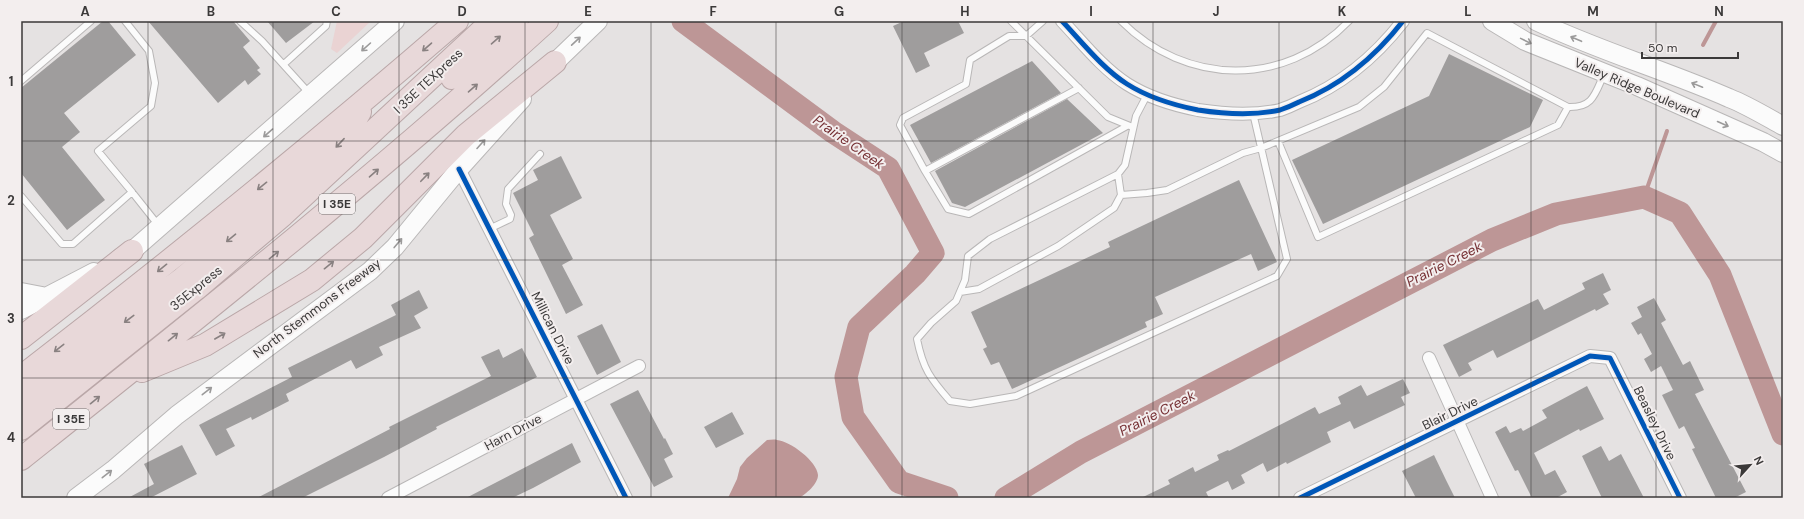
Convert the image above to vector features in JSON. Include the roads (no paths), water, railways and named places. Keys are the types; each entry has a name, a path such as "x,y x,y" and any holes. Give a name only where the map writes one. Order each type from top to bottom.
{"highway":[{"path":"21,377 155,274 368,99 457,21"},
{"name":"I 35E TEXpress","path":"365,140 492,21"},
{"path":"365,140 438,90 517,21"},
{"name":"I 35E","path":"21,460 360,185 485,78 547,21"},
{"path":"121,379 205,345 312,280 363,238 466,135 555,62"},
{"path":"21,403 74,359 183,278 342,142 368,99"},
{"name":"35Express","path":"21,429 196,289 283,215 365,140"},
{"path":"21,338 132,251"}],"main road":[{"path":"21,310 132,251 395,21"},
{"name":"North Stemmons Freeway","path":"77,498 113,470 177,415 370,271 395,247 459,169 555,62 598,21"},
{"name":"Valley Ridge Boulevard","path":"1492,21 1525,41 1605,73 1763,142 1783,153"},
{"name":"Valley Ridge Boulevard","path":"1536,21 1577,41 1673,75 1731,98 1783,126"},
{"path":"21,292 47,297"}],"street":[{"path":"1062,21 1109,69 1126,84 1147,95 1176,106 1217,113 1253,113 1280,110 1316,95 1349,76 1385,44 1403,21"},
{"name":"Millican Drive","path":"459,169 577,398 626,498"},
{"name":"Blair Drive","path":"1307,496 1590,356 1610,358"},
{"path":"1429,358 1492,498"},
{"name":"Beasley Drive","path":"1610,358 1680,498"},
{"name":"Harn Drive","path":"388,498 639,366"}],"lane":[{"path":"21,81 92,21"},
{"path":"125,21 149,51 155,83 152,99 150,106 98,151 160,227"},
{"path":"240,21 262,40 311,96"},
{"path":"284,64 326,26 327,21"},
{"path":"1011,21 1108,117 1130,126"},
{"path":"1043,21 1026,36 1010,36 970,60 966,84 903,118 900,125 948,209 968,214 1130,126"},
{"path":"1121,21 1153,48 1174,59 1204,69 1227,72 1271,66 1309,52 1326,41 1349,21"},
{"path":"1121,195 1167,190 1243,153 1261,148 1359,107 1384,87 1427,33 1568,107 1580,106 1591,101 1605,73"},
{"path":"925,171 1079,88"},
{"path":"1147,95 1130,126 1125,165 1118,174 990,239 968,256 965,280 956,301 931,323 917,339 921,361 932,379 950,401 970,404 1016,396 1277,276 1287,258 1253,113"},
{"path":"1278,141 1318,237 1558,125 1568,107"},
{"path":"489,229 510,219 511,215 506,204 508,189 540,154"},
{"path":"960,292 978,289 1058,246 1114,208 1121,195 1118,174"},
{"path":"21,196 62,244 73,244 132,192"}],"waterway":[{"name":"Prairie Creek","path":"683,21 833,132 888,168 933,253 915,274 859,327 846,377 853,417 899,482 947,498"},
{"path":"1703,45 1716,21"},
{"path":"1644,197 1667,131"},
{"name":"Prairie Creek","path":"1006,498 1081,452 1492,240 1556,214 1644,197 1680,213 1720,275 1783,434"}]}
